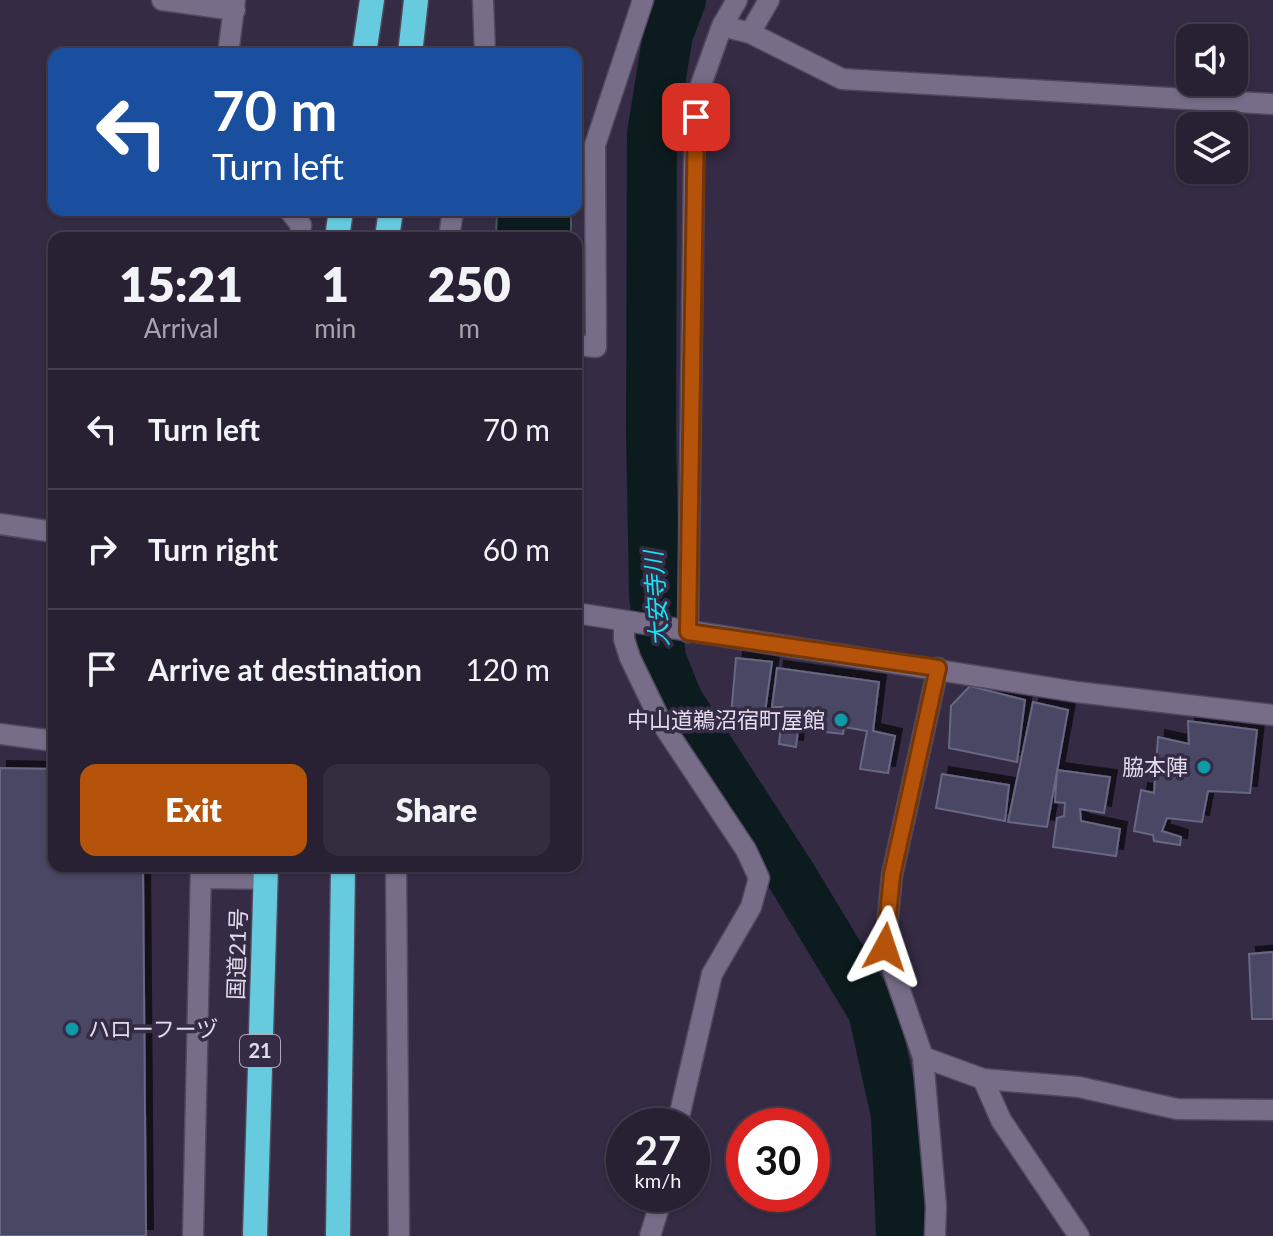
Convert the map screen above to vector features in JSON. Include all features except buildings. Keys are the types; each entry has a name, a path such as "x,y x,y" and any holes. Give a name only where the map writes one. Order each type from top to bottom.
{"highway":[{"path":"365,48 372,0"},
{"path":"411,48 416,0"},
{"path":"338,1236 343,872"},
{"name":"国道21号","path":"255,1236 266,873"}],"street":[{"path":"162,0 235,5 229,48"},
{"path":"483,0 485,48"},
{"path":"582,346 596,347 595,145 643,0"},
{"path":"683,631 698,93 722,26 737,0"},
{"path":"750,33 769,0"},
{"path":"722,26 750,33 842,79 1273,104"},
{"path":"0,524 48,531"},
{"path":"582,614 1077,692 1273,715"},
{"path":"629,622 624,639 630,658 661,722 746,850 759,878 751,907 712,974 681,1108"},
{"path":"935,1236 936,1206 923,1057 885,947 892,875 938,668"},
{"path":"0,734 48,740"},
{"path":"193,1236 201,872 266,873"},
{"path":"396,872 399,1236"},
{"path":"923,1057 983,1079 1079,1087 1177,1109 1273,1110"},
{"path":"983,1079 1001,1120 1079,1236"},
{"path":"650,1236 657,1212"}],"shaded area":[{"path":"497,216 571,216 571,232 496,232"}],"waterway":[{"name":"大安寺川","path":"681,0 668,34 652,134 651,433 654,594 661,659 678,701 789,872 873,1011 896,1115 901,1236"}],"place":[{"name":"中山道鵜沼宿町屋館","path":"841,720"},
{"name":"脇本陣","path":"1204,767"},
{"name":"ハローフーヅ","path":"72,1029"}],"route":[{"path":"696,117 688,632 938,668 892,875 885,947"}]}
